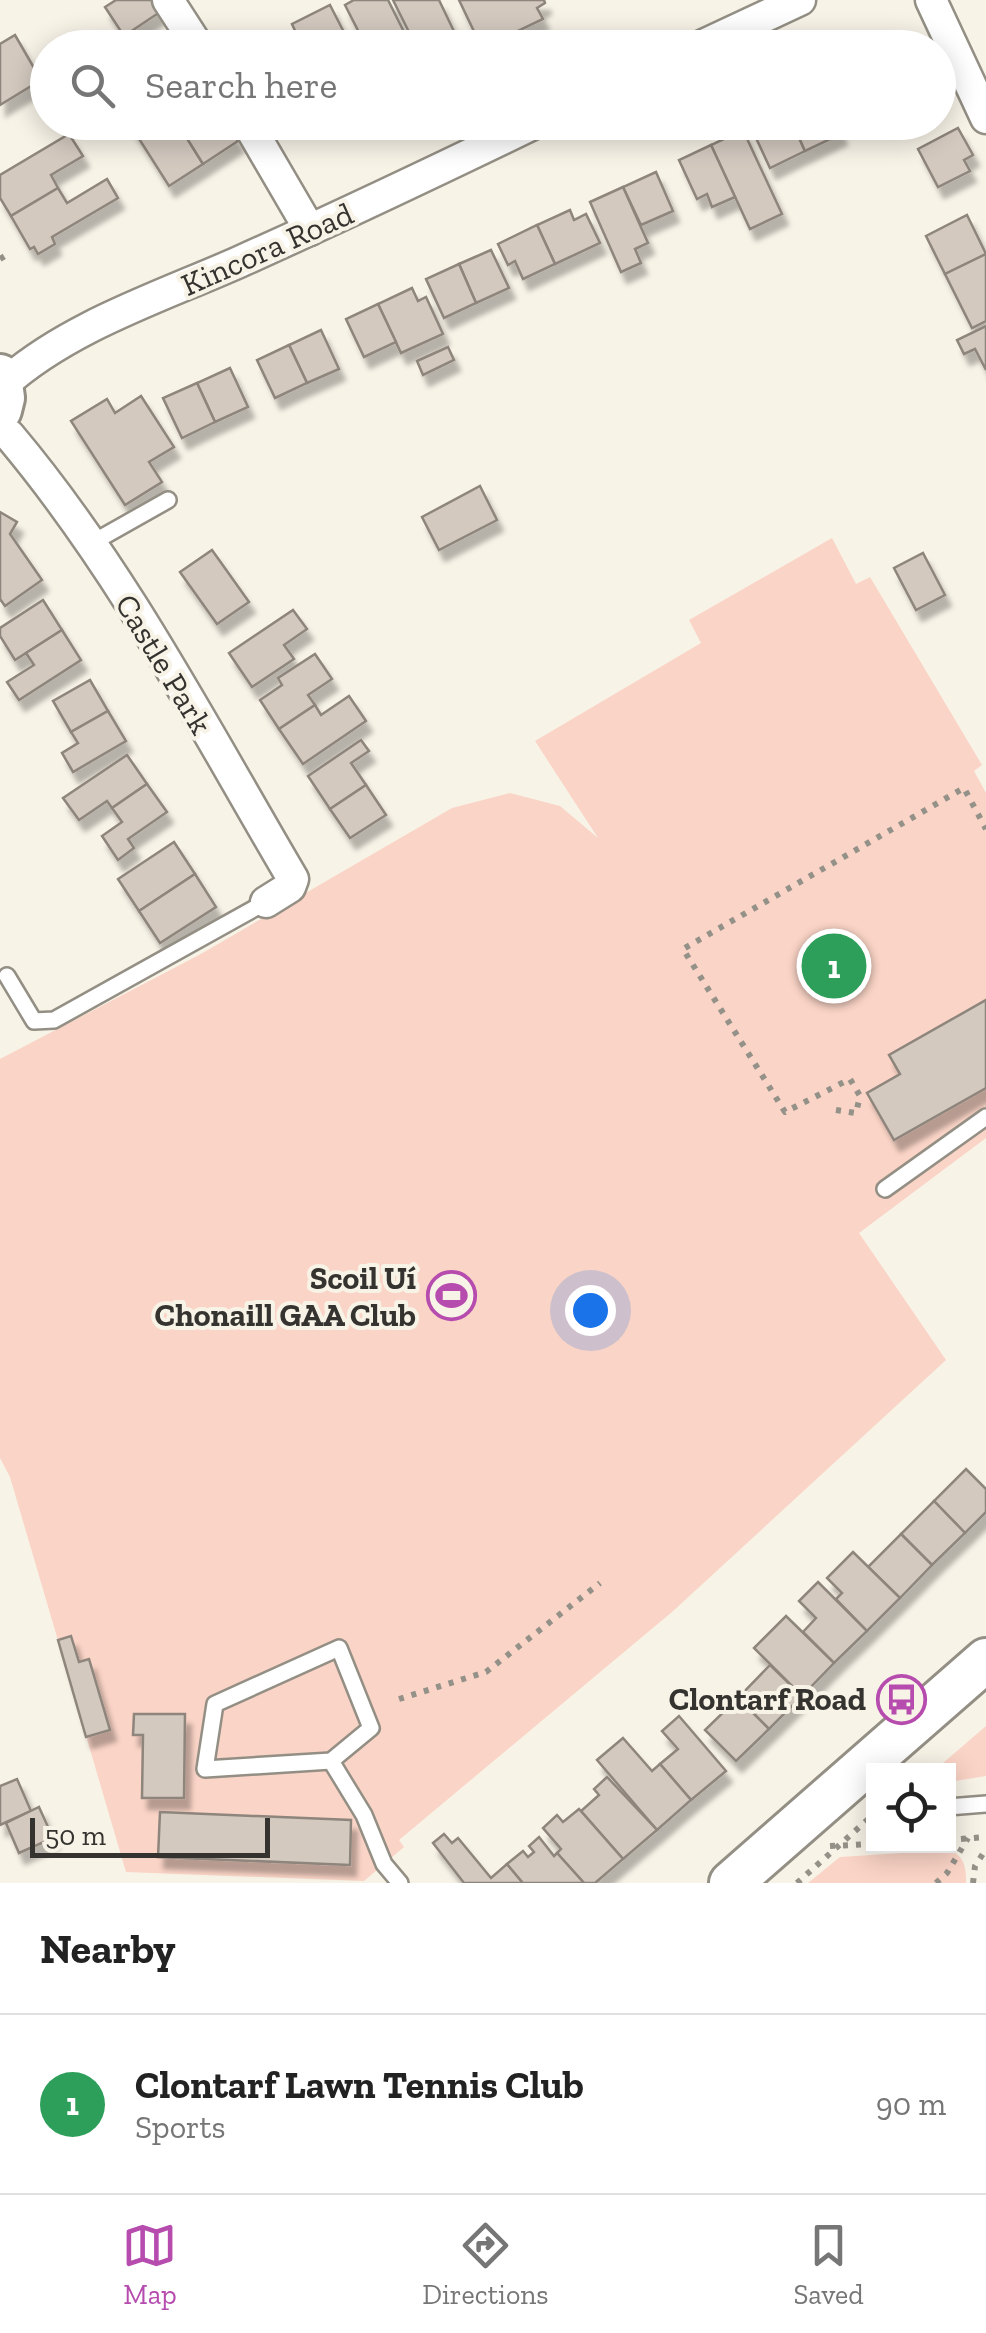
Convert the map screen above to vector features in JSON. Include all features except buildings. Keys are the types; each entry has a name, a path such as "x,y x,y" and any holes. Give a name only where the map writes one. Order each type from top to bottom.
{"main road":[{"path":"731,1883 986,1660"}],"street":[{"path":"168,0 187,30"},
{"path":"736,30 800,0"},
{"path":"931,0 945,30"},
{"path":"956,54 986,118"},
{"path":"258,140 310,230"},
{"name":"Kincora Road","path":"1,390 25,365 98,325 499,140"},
{"name":"Castle Park","path":"0,431 9,435 56,491 144,628 292,878 290,887 266,902"}],"lane":[{"path":"90,544 168,500"},
{"path":"7,976 34,1021 54,1020 266,902"},
{"path":"885,1189 986,1117"},
{"path":"339,1648 371,1728 331,1761 205,1768 215,1704 339,1648"},
{"path":"331,1761 364,1815 384,1864 400,1883"},
{"path":"956,1806 986,1804"}],"path":[{"path":"0,259 10,253"},
{"path":"836,1110 856,1113 860,1096 850,1078 785,1112 683,949 964,788 986,829"},
{"path":"399,1699 486,1672 600,1584"},
{"path":"797,1883 866,1821"},
{"path":"956,1839 986,1837"},
{"path":"936,1883 947,1873 968,1838"},
{"path":"837,1847 866,1845"},
{"path":"973,1883 975,1866 986,1849"}],"shaded area":[{"name":"Scoil Uí Chonaill GAA Club","path":"832,538 856,584 870,577 982,765 974,771 986,793 986,1138 859,1233 946,1360 672,1612 399,1840 404,1847 364,1881 126,1872 10,1477 0,1458 0,1059 199,955 452,808 510,793 560,806 598,838 535,741 701,643 689,620"},
{"path":"986,1726 986,1776 956,1781 956,1763 943,1763"},
{"path":"954,1853 964,1864 966,1883 808,1883 840,1857"}],"place":[{"name":"Clontarf Lawn Tennis Club","path":"834,966"},
{"name":"Scoil Uí Chonaill GAA Club","path":"451,1296"},
{"name":"Clontarf Road","path":"901,1699"}]}
